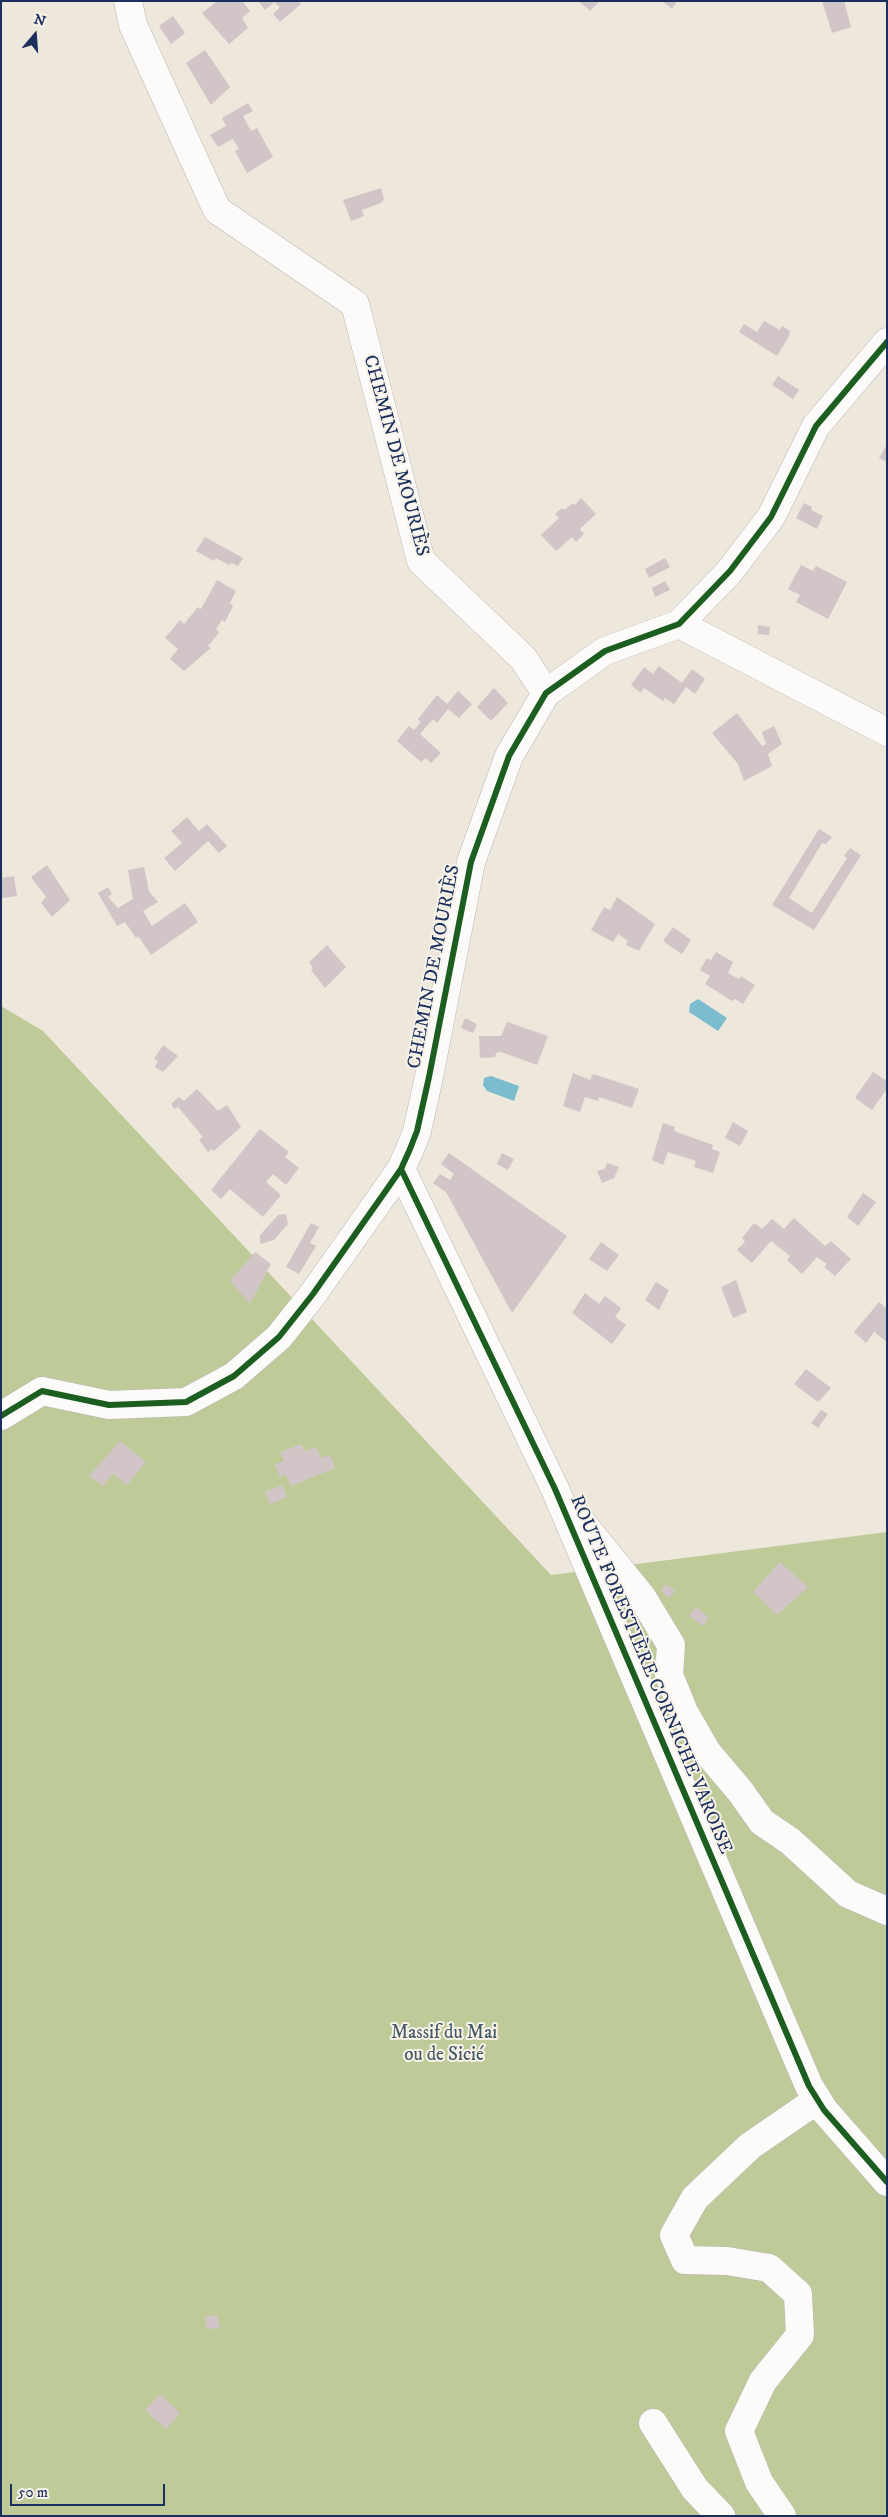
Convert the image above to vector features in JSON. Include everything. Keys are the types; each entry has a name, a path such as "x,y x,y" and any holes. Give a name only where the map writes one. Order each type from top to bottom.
{"street":[{"name":"CHEMIN DE MOURIÈS","path":"1,1416 42,1391 109,1405 186,1402 234,1376 279,1337 313,1294 401,1169 417,1131 424,1104 471,862 509,756 546,693 524,658 421,561 355,304 217,210 133,25 128,1"},
{"path":"546,693 605,651 679,624 730,571 771,518 816,426 887,342"},
{"path":"679,624 887,732"},
{"name":"ROUTE FORESTIÈRE CORNICHE VAROISE","path":"401,1169 555,1489 809,2086 817,2100 887,2182"},
{"path":"555,1489 642,1597 671,1645 670,1675 684,1712 707,1752 740,1791 762,1822 790,1841 848,1894 887,1911"},
{"path":"782,2516 760,2482 739,2430 763,2381 800,2335 798,2294 769,2268 728,2261 685,2260 674,2235 695,2198 750,2146 817,2100"},
{"path":"653,2423 694,2490 721,2516"}],"green space":[{"name":"Massif du Mai ou de Sicié","path":"1,1006 43,1031 551,1575 887,1532 887,2516 1,2516"}],"water":[{"path":"698,999 727,1018 718,1031 689,1012 690,1004"},
{"path":"491,1076 519,1086 514,1101 487,1091 483,1085 484,1078"}],"building":[{"path":"217,1 242,1 250,11 242,18 248,28 229,44 202,13"},
{"path":"258,1 299,1 301,4 280,22 273,14 280,7 274,2 265,10"},
{"path":"579,1 600,1 590,11"},
{"path":"662,1 677,1 672,9"},
{"path":"822,1 844,1 851,27 832,33"},
{"path":"173,16 185,33 171,44 159,26"},
{"path":"205,50 230,87 211,105 186,63"},
{"path":"248,103 253,111 243,116 251,131 257,128 273,157 247,173 235,151 239,149 233,139 218,147 210,135 226,126 222,118"},
{"path":"381,188 384,199 381,203 362,210 364,216 351,221 343,200"},
{"path":"764,321 780,330 782,326 790,331 777,356 739,332 744,324 757,332"},
{"path":"778,376 799,390 793,399 772,385"},
{"path":"887,444 887,462 879,458"},
{"path":"581,498 596,514 580,529 584,534 576,542 572,537 556,551 541,535 559,518 555,514 573,503 575,505"},
{"path":"804,503 812,507 811,510 823,516 817,529 796,518"},
{"path":"205,537 243,558 238,566 231,563 229,565 216,558 214,561 196,551"},
{"path":"665,558 670,567 649,578 645,569"},
{"path":"801,565 813,571 816,566 847,582 828,619 796,602 800,595 788,589"},
{"path":"217,580 236,591 230,603 233,606 225,622 222,620 216,629 219,633 208,646 211,648 184,671 170,659 178,649 165,638 180,620 184,624 198,607 201,609"},
{"path":"665,581 670,590 655,597 652,588"},
{"path":"758,625 770,627 769,635 758,634"},
{"path":"659,666 682,683 692,669 705,679 695,694 686,687 674,704 665,698 663,701 644,688 641,693 631,685 644,667 653,674"},
{"path":"494,688 508,703 491,721 477,707"},
{"path":"458,691 472,704 459,718 448,709 437,723 433,719 420,734 441,753 431,763 426,758 421,762 397,741 409,726 414,730 421,722 418,719 437,695 447,704"},
{"path":"737,713 762,746 766,744 762,732 774,726 782,744 768,754 772,766 744,781 738,764 712,733"},
{"path":"187,817 199,831 207,824 227,846 219,853 208,841 175,871 164,858 182,843 171,831"},
{"path":"819,829 832,837 826,844 822,843 789,898 812,913 847,858 844,856 850,848 861,855 814,930 772,905"},
{"path":"47,865 70,900 52,917 41,903 46,897 31,877"},
{"path":"144,867 149,891 158,902 143,911 152,926 185,903 198,922 151,955 138,936 136,938 125,922 117,926 98,893 108,887 112,894 108,897 118,908 133,899 128,870"},
{"path":"14,876 17,896 2,898 1,878"},
{"path":"617,897 655,924 639,951 626,945 628,941 618,934 613,942 591,930 604,907 610,910"},
{"path":"673,927 691,940 682,954 663,941"},
{"path":"327,945 346,967 325,988 311,970 313,968 309,962"},
{"path":"716,952 733,962 728,973 739,979 741,976 755,985 743,1004 735,999 732,1001 705,984 710,976 700,970 707,958 711,960"},
{"path":"465,1018 477,1024 473,1033 461,1028"},
{"path":"507,1022 548,1036 537,1065 501,1052 496,1053 495,1057 480,1058 479,1036 501,1036"},
{"path":"163,1045 178,1056 163,1072 155,1067 158,1061 154,1059"},
{"path":"873,1072 887,1081 887,1089 872,1110 855,1098"},
{"path":"573,1073 590,1080 593,1074 639,1089 632,1108 599,1097 598,1101 585,1097 580,1112 563,1106"},
{"path":"197,1089 218,1111 227,1105 241,1127 214,1151 212,1149 208,1152 199,1140 203,1137 178,1107 174,1109 171,1104 179,1097 184,1101"},
{"path":"733,1122 748,1131 740,1146 725,1138"},
{"path":"663,1123 675,1127 674,1131 713,1145 712,1149 720,1152 713,1173 694,1167 696,1161 668,1152 663,1165 652,1160"},
{"path":"260,1129 289,1152 285,1157 299,1168 286,1185 273,1174 266,1182 281,1195 263,1217 230,1189 221,1199 211,1190"},
{"path":"449,1153 567,1236 512,1313 446,1192 433,1183 440,1174 450,1180 454,1174 441,1164"},
{"path":"502,1153 514,1159 508,1170 497,1164"},
{"path":"607,1163 619,1167 614,1178 602,1183 597,1171 605,1169"},
{"path":"863,1193 876,1202 858,1226 847,1217"},
{"path":"286,1214 288,1224 274,1240 260,1244 260,1235 278,1215"},
{"path":"794,1218 825,1246 831,1241 851,1259 835,1276 824,1267 827,1264 817,1257 802,1274 787,1260 790,1256 771,1241 752,1263 737,1250 745,1242 742,1238 754,1223 762,1229 772,1219 784,1229"},
{"path":"311,1223 319,1227 310,1243 316,1246 299,1274 286,1267"},
{"path":"601,1242 619,1255 607,1271 589,1259"},
{"path":"255,1252 271,1264 250,1304 230,1281"},
{"path":"736,1280 747,1312 733,1318 721,1287"},
{"path":"656,1282 669,1290 659,1310 645,1300"},
{"path":"585,1293 599,1304 605,1296 621,1308 615,1317 626,1325 612,1344 572,1313"},
{"path":"879,1302 887,1309 887,1342 874,1332 866,1343 854,1332"},
{"path":"806,1369 831,1388 818,1402 794,1384"},
{"path":"821,1410 828,1414 818,1428 811,1423"},
{"path":"120,1441 146,1462 127,1485 113,1474 103,1486 89,1476"},
{"path":"301,1444 305,1451 316,1447 321,1458 330,1455 335,1468 291,1486 286,1475 280,1477 275,1464 284,1461 280,1452"},
{"path":"282,1485 287,1497 270,1504 265,1492"},
{"path":"780,1562 808,1587 777,1615 753,1592"},
{"path":"666,1584 675,1591 669,1598 661,1591"},
{"path":"696,1607 709,1618 703,1626 689,1616"},
{"path":"217,2315 220,2328 207,2329 205,2317"},
{"path":"160,2394 180,2413 166,2429 145,2410"}],"cycle path":[{"path":"1,1416 42,1391 109,1405 186,1402 234,1376 279,1337 313,1294 385,1192 401,1169 410,1149 417,1131 429,1077 471,862 509,756 546,693 605,651 679,624 730,571 771,517 816,426 887,342"},
{"path":"401,1169 555,1489 809,2086 824,2110 887,2182"}]}
